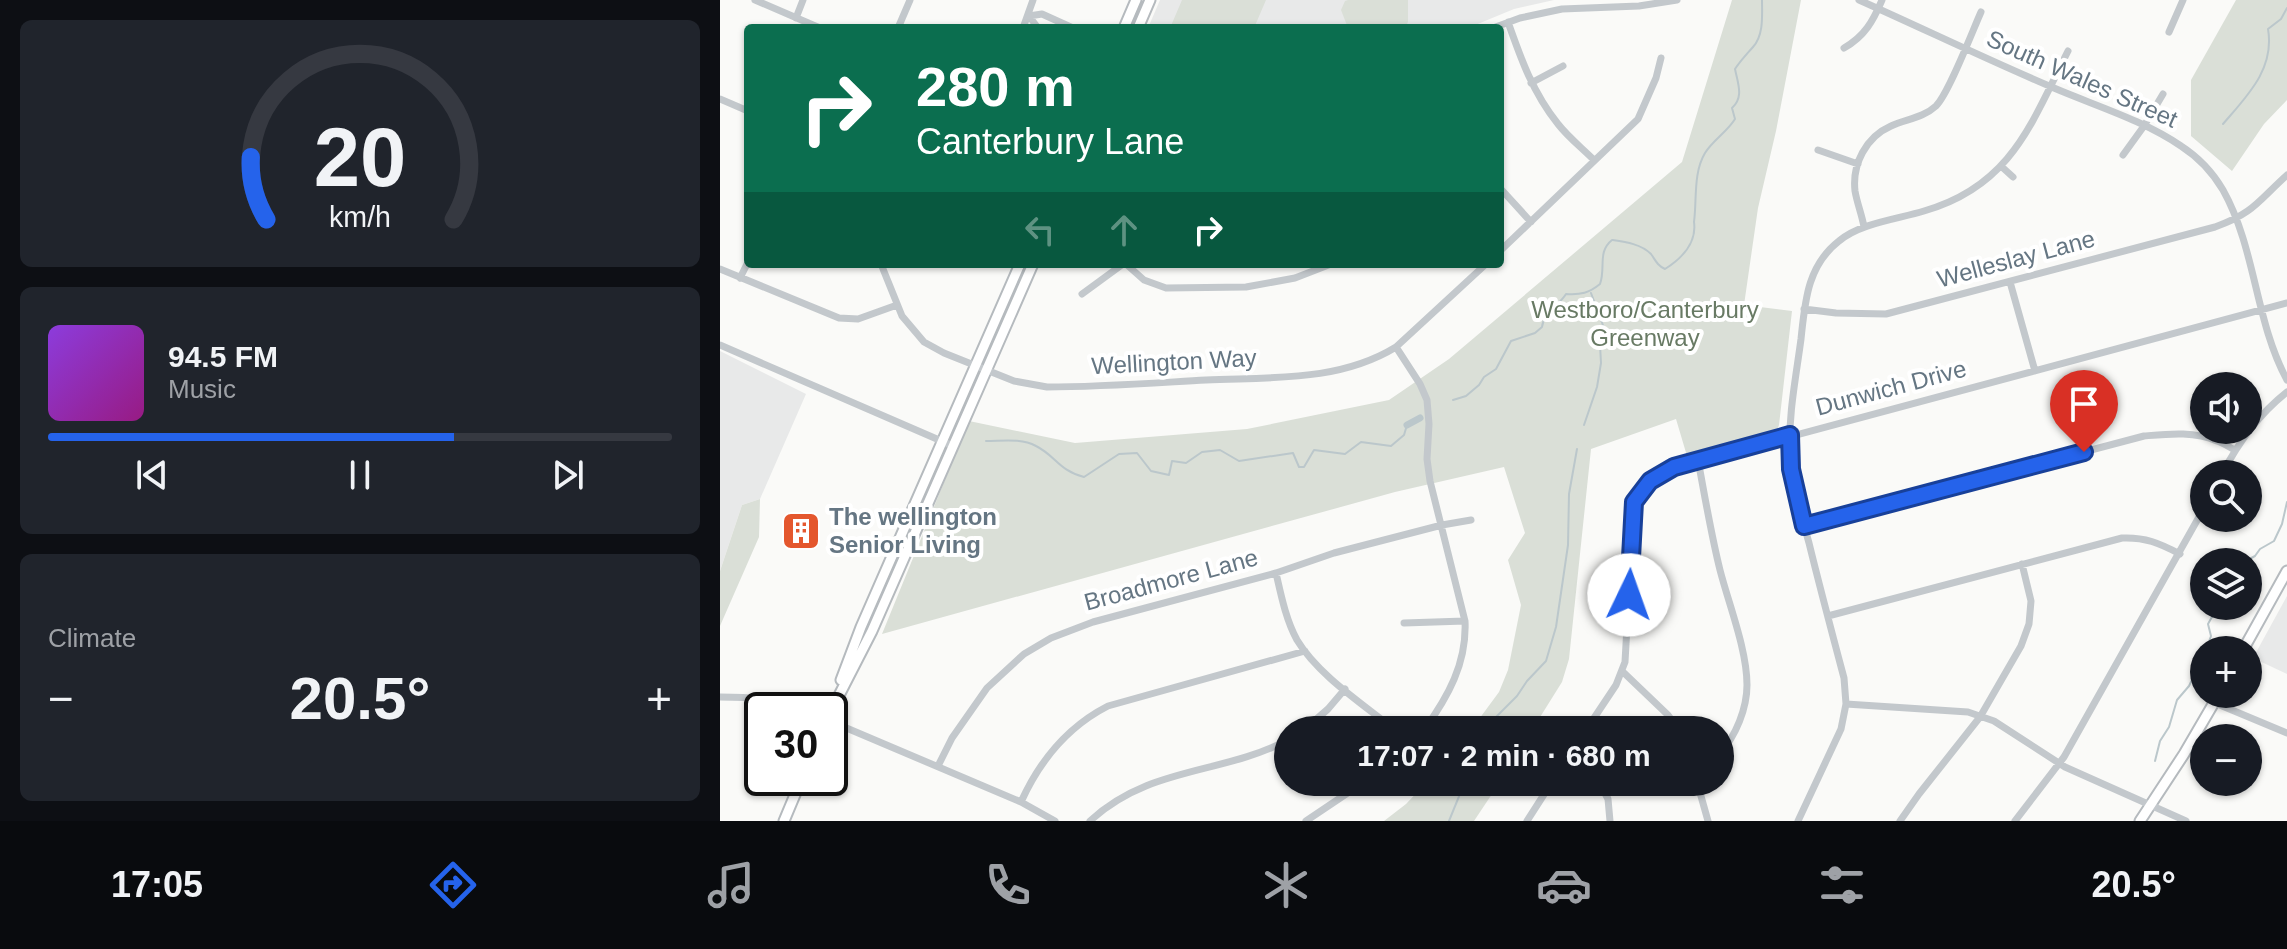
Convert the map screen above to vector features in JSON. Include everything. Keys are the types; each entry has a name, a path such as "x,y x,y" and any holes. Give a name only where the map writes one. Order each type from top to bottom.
{"main road":[{"path":"1126,24 1136,0"},
{"path":"1140,24 1150,0"},
{"path":"837,692 861,627 1018,268"},
{"path":"840,692 872,631 1031,268"},
{"path":"2251,636 2287,571"},
{"path":"2140,821 2211,708"},
{"path":"784,821 794,796"}],"street":[{"path":"755,0 810,24"},
{"path":"796,18 803,0"},
{"path":"900,24 910,0"},
{"path":"1025,24 1033,0"},
{"path":"1503,24 1562,9 1639,6 1677,0"},
{"name":"South Wales Street","path":"1859,0 2144,126 2185,148 2206,167 2224,192 2241,230 2274,355 2287,380"},
{"path":"1844,48 1858,41 1872,23 1882,0"},
{"path":"2169,32 2183,0"},
{"path":"1864,227 1855,192 1855,177 1863,149 1890,126 1917,118 1937,105 1981,12"},
{"path":"1029,16 1042,14 1064,24"},
{"path":"1029,16 1035,24"},
{"path":"1508,22 1531,83 1543,103 1560,127 1594,160"},
{"path":"1798,821 1841,729 1846,704 1844,678 1791,469 1790,435 1808,286 1822,257 1839,240 1864,227 1939,207 1972,191 2002,167 2020,143 2068,51"},
{"path":"1504,247 1638,119 1661,58"},
{"path":"1531,83 1563,66"},
{"path":"2123,155 2163,94"},
{"path":"720,99 744,109"},
{"path":"1818,150 1858,164"},
{"path":"2002,167 2013,177"},
{"path":"2236,220 2260,203 2287,175"},
{"path":"1504,192 1531,222"},
{"name":"Welleslay Lane","path":"1804,309 1886,314 2236,220"},
{"path":"740,278 745,268"},
{"name":"Wellington Way","path":"883,268 908,325 924,342 1014,381 1047,387 1342,371 1396,347 1482,268"},
{"path":"1082,294 1118,268"},
{"path":"1129,268 1144,280 1166,288 1246,287 1295,278 1312,268"},
{"path":"720,269 839,318 858,319 897,305"},
{"path":"2010,282 2035,371"},
{"name":"Dunwich Drive","path":"1595,716 1616,685 1626,652 1634,502 1643,488 1660,474 1698,460 2287,303"},
{"path":"720,345 953,446"},
{"path":"1396,347 1427,400 1430,481 1465,621 1461,664 1448,694 1433,716"},
{"path":"2230,460 2273,403 2287,392"},
{"path":"1804,526 2144,436 2173,433 2199,435 2235,450"},
{"path":"1698,460 1712,537 1747,673 1746,698 1734,731"},
{"name":"Broadmore Lane","path":"938,766 952,738 987,688 1008,667 1038,645 1065,631 1276,573 1334,553 1471,520"},
{"path":"2015,821 2059,764 2080,730 2191,532"},
{"path":"1828,616 2122,538 2145,538 2180,554"},
{"path":"1900,821 1980,717 2026,635 2031,601 2022,564"},
{"path":"1276,573 1288,618 1305,651 1378,716"},
{"path":"1404,623 1465,621"},
{"path":"1021,802 1036,771 1055,747 1082,722 1108,706 1305,651"},
{"path":"1622,671 1669,716"},
{"path":"1320,716 1345,689"},
{"path":"720,697 744,698"},
{"path":"1846,704 1968,712 1994,721 2059,764 2186,821"},
{"path":"2237,708 2287,733"},
{"path":"848,728 1021,802 1055,821"},
{"path":"1090,821 1115,801 1144,785 1274,746"},
{"path":"1306,821 1343,796"},
{"path":"1527,821 1543,796"},
{"path":"1606,796 1610,821"},
{"path":"1701,796 1708,821"}],"shaded area":[{"path":"1160,0 1554,0 1514,9 1478,24 1150,24"},
{"path":"720,351 806,394 760,499 742,505 720,571"},
{"path":"2287,596 2287,674 2262,662 2262,642"}],"green space":[{"path":"1182,0 1266,0 1256,24 1172,24"},
{"path":"1408,0 1408,22 1346,24 1341,10 1345,1"},
{"name":"Westboro/Canterbury Greenway","path":"1732,0 1801,0 1758,208 1744,305 1792,311 1777,431 1687,456 1676,419 1591,449 1569,659 1562,682 1541,716 1481,716 1499,692 1508,670 1521,605 1508,560 1525,533 1504,467 1395,492 882,634 969,421 1075,443 1247,429 1389,400 1449,359 1682,162"},
{"path":"2236,0 2287,0 2287,100 2264,124 2232,171 2191,136 2191,80"},
{"path":"760,499 759,537 720,626 720,571 742,505"},
{"path":"1414,796 1491,796 1474,821 1384,821"}],"waterway":[{"path":"1453,400 1466,396 1496,369 1511,341 1535,333 1542,327 1545,317 1566,294 1584,293 1600,284 1603,255 1612,240 1643,248 1665,269 1687,250 1693,237 1701,161 1708,148 1735,119 1732,108 1739,90 1735,69 1759,37 1762,0"},
{"path":"2223,124 2257,81 2267,57 2268,29 2281,19 2287,8"},
{"path":"1584,425 1597,387 1604,328 1591,293"},
{"path":"1407,425 1420,418"},
{"path":"986,441 1030,443 1068,471 1084,477 1119,454 1137,453 1151,471 1169,475 1172,461 1186,463 1202,452 1220,450 1239,461 1293,453 1299,467 1304,467 1314,450 1345,454 1361,442 1391,446 1404,435 1407,425"},
{"path":"1497,716 1546,661 1556,627 1568,545 1569,494 1577,449"},
{"path":"2262,548 2274,541 2287,502"},
{"path":"2210,620 2208,624 2211,636"},
{"path":"2155,761 2177,700 2190,684"},
{"path":"1449,821 1459,796"}],"place":[{"name":"The wellington Senior Living","path":"801,531"}],"route":[{"path":"1629,595 1634,502 1650,481 1674,467 1790,435 1791,469 1804,526 2084,452"}]}
